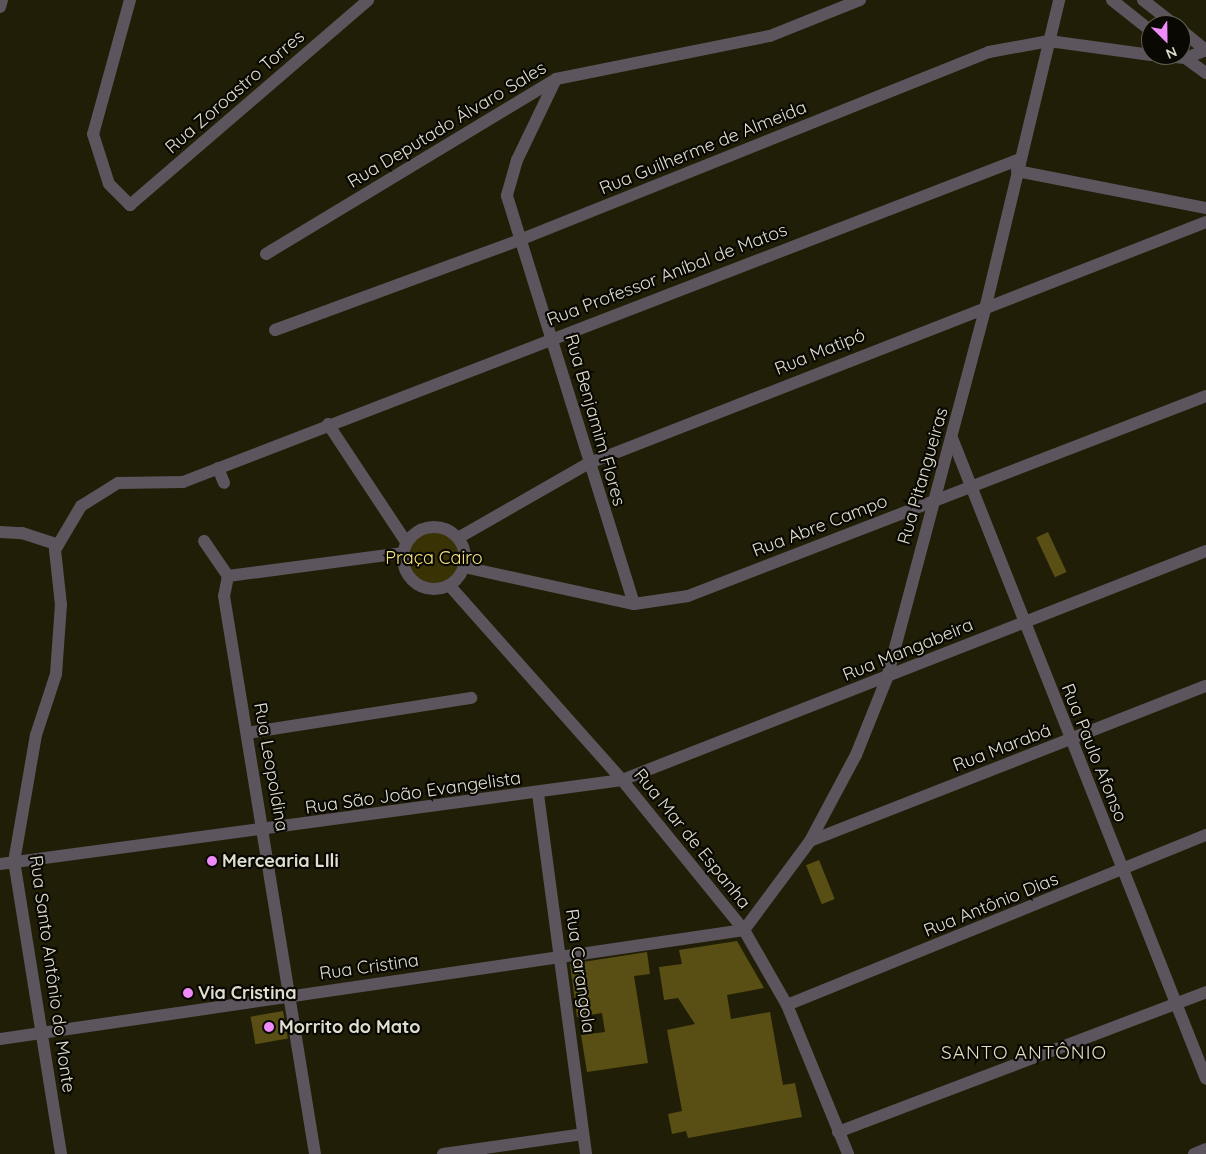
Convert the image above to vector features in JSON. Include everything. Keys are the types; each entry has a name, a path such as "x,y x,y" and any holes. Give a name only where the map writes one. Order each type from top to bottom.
{"street":[{"path":"0,7 2,0"},
{"name":"Rua Zoroastro Torres","path":"127,2 93,134 110,184 123,202 139,200 368,0"},
{"name":"Rua Deputado Álvaro Sales","path":"266,254 556,79 770,36 860,0"},
{"name":"Rua Pitangueiras","path":"744,930 810,841 856,755 887,678 986,305 1059,0"},
{"path":"1112,0 1141,23"},
{"path":"1144,0 1163,15"},
{"path":"1191,38 1206,50"},
{"name":"Rua Guilherme de Almeida","path":"275,330 522,239 989,52 1049,41 1141,54"},
{"name":"Rua Guilherme de Almeida","path":"1191,54 1206,50"},
{"path":"1191,62 1206,73"},
{"name":"Rua Benjamim Flores","path":"556,79 508,181 507,196 554,336 587,464 634,604"},
{"path":"1018,165 1206,208"},
{"name":"Rua Professor Aníbal de Matos","path":"328,424 554,336 1018,165"},
{"name":"Rua Matipó","path":"458,538 587,464 986,305 1206,222"},
{"name":"Rua Abre Campo","path":"464,566 634,604 688,596 1206,396"},
{"path":"0,532 22,533 58,546 81,506 97,493 137,480 183,482 328,424 405,548 405,570 416,583 432,589 449,585 464,566 458,538 432,526 405,548 228,576 204,541"},
{"name":"Rua Paulo Afonso","path":"952,438 969,488 1022,623 1071,740 1206,1079"},
{"path":"218,468 224,483"},
{"name":"Rua Santo Antônio do Monte","path":"58,546 61,605 56,674 36,734 14,862 61,1154"},
{"name":"Rua Mangabeira","path":"622,780 887,678 1206,551"},
{"name":"Rua Leopoldina","path":"228,576 224,596 264,831 315,1154"},
{"name":"Rua Mar de Espanha","path":"449,585 622,780 744,930 788,1005 848,1154"},
{"name":"Rua Marabá","path":"810,841 1206,686"},
{"path":"247,733 471,698"},
{"name":"Rua São João Evangelista","path":"0,864 538,794 622,780"},
{"name":"Rua Carangola","path":"538,794 586,1154"},
{"name":"Rua Antônio Dias","path":"788,1005 1206,836"},
{"name":"Rua Cristina","path":"0,1039 744,930"},
{"path":"838,1132 1206,992"},
{"path":"443,1154 583,1134"},
{"path":"1194,1154 1206,1149"}],"green space":[{"name":"Praça Cairo","path":"434,530 445,532 454,538 460,547 462,558 460,569 454,578 445,584 434,586 423,584 414,578 408,569 406,558 408,547 414,538 423,532"}],"building":[{"path":"1048,532 1067,572 1055,577 1036,537"},
{"path":"819,860 835,899 822,904 806,865"},
{"path":"737,941 764,988 727,995 731,1019 770,1012 783,1085 795,1083 802,1117 688,1138 686,1131 672,1134 668,1114 682,1111 667,1030 695,1024 678,998 664,1000 659,967 682,964 679,950"},
{"path":"647,952 650,974 634,976 648,1063 587,1072 581,1035 605,1032 602,1013 577,1017 570,964"},
{"name":"Morrito do Mato","path":"283,1011 288,1039 255,1044 251,1017"}],"place":[{"name":"Mercearia LIli","path":"212,861"},
{"name":"Via Cristina","path":"188,993"},
{"name":"Morrito do Mato","path":"269,1027"}],"district":[{"name":"SANTO ANTÔNIO","path":"1024,1053"}]}
